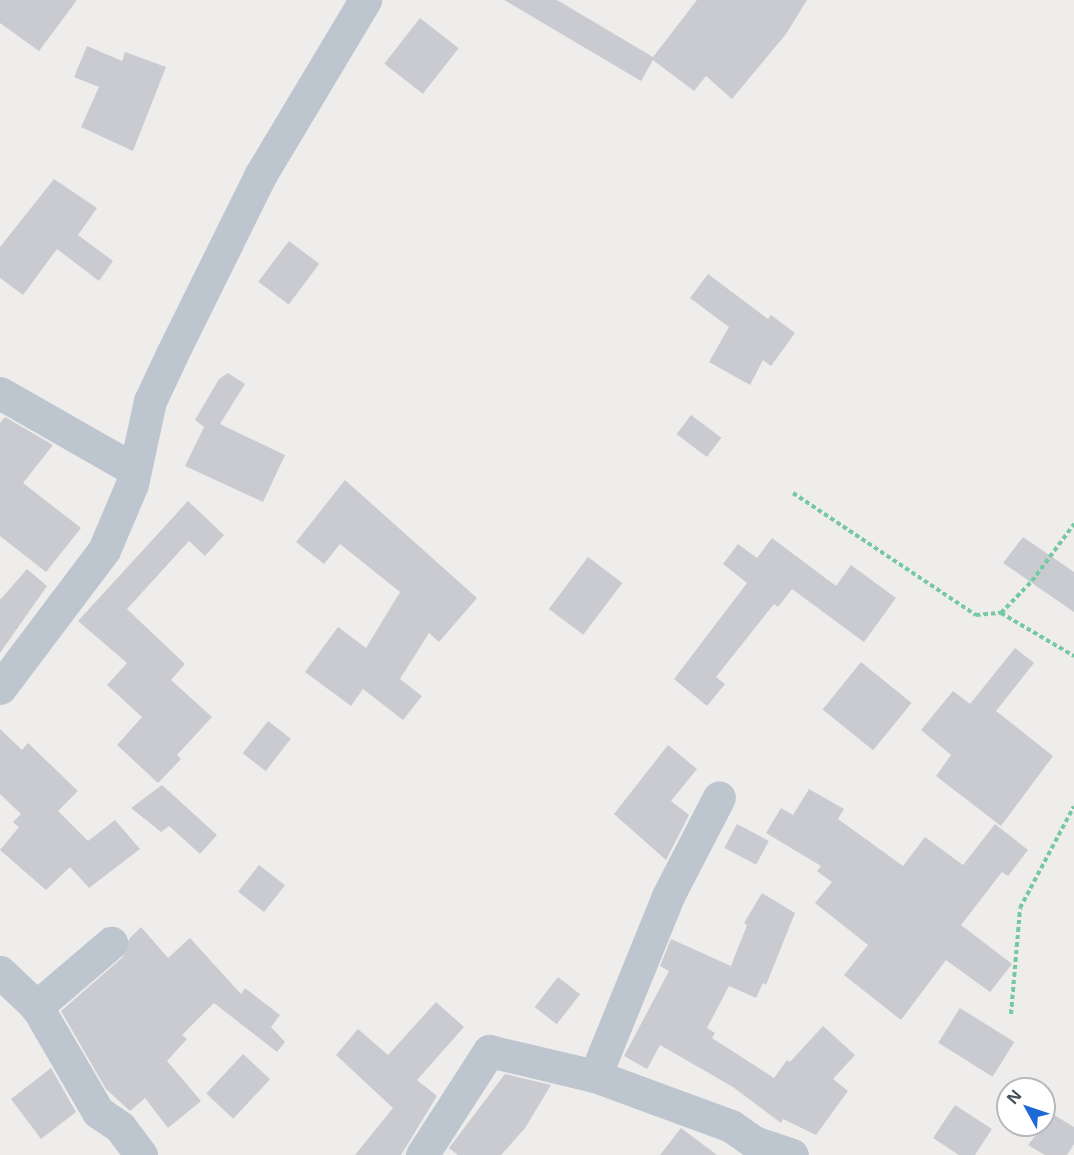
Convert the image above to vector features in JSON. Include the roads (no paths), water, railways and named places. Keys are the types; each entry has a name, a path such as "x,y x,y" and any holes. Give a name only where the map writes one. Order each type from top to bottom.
{"street":[{"path":"0,688 104,550 135,470 150,401 172,354 261,174 365,0"},
{"path":"0,393 135,470"},
{"path":"595,1076 668,896 719,797"},
{"path":"36,1006 111,943"},
{"path":"0,972 36,1006 98,1112 120,1127 141,1155"},
{"path":"422,1155 489,1051 595,1076 731,1126 754,1142 792,1155"}]}
